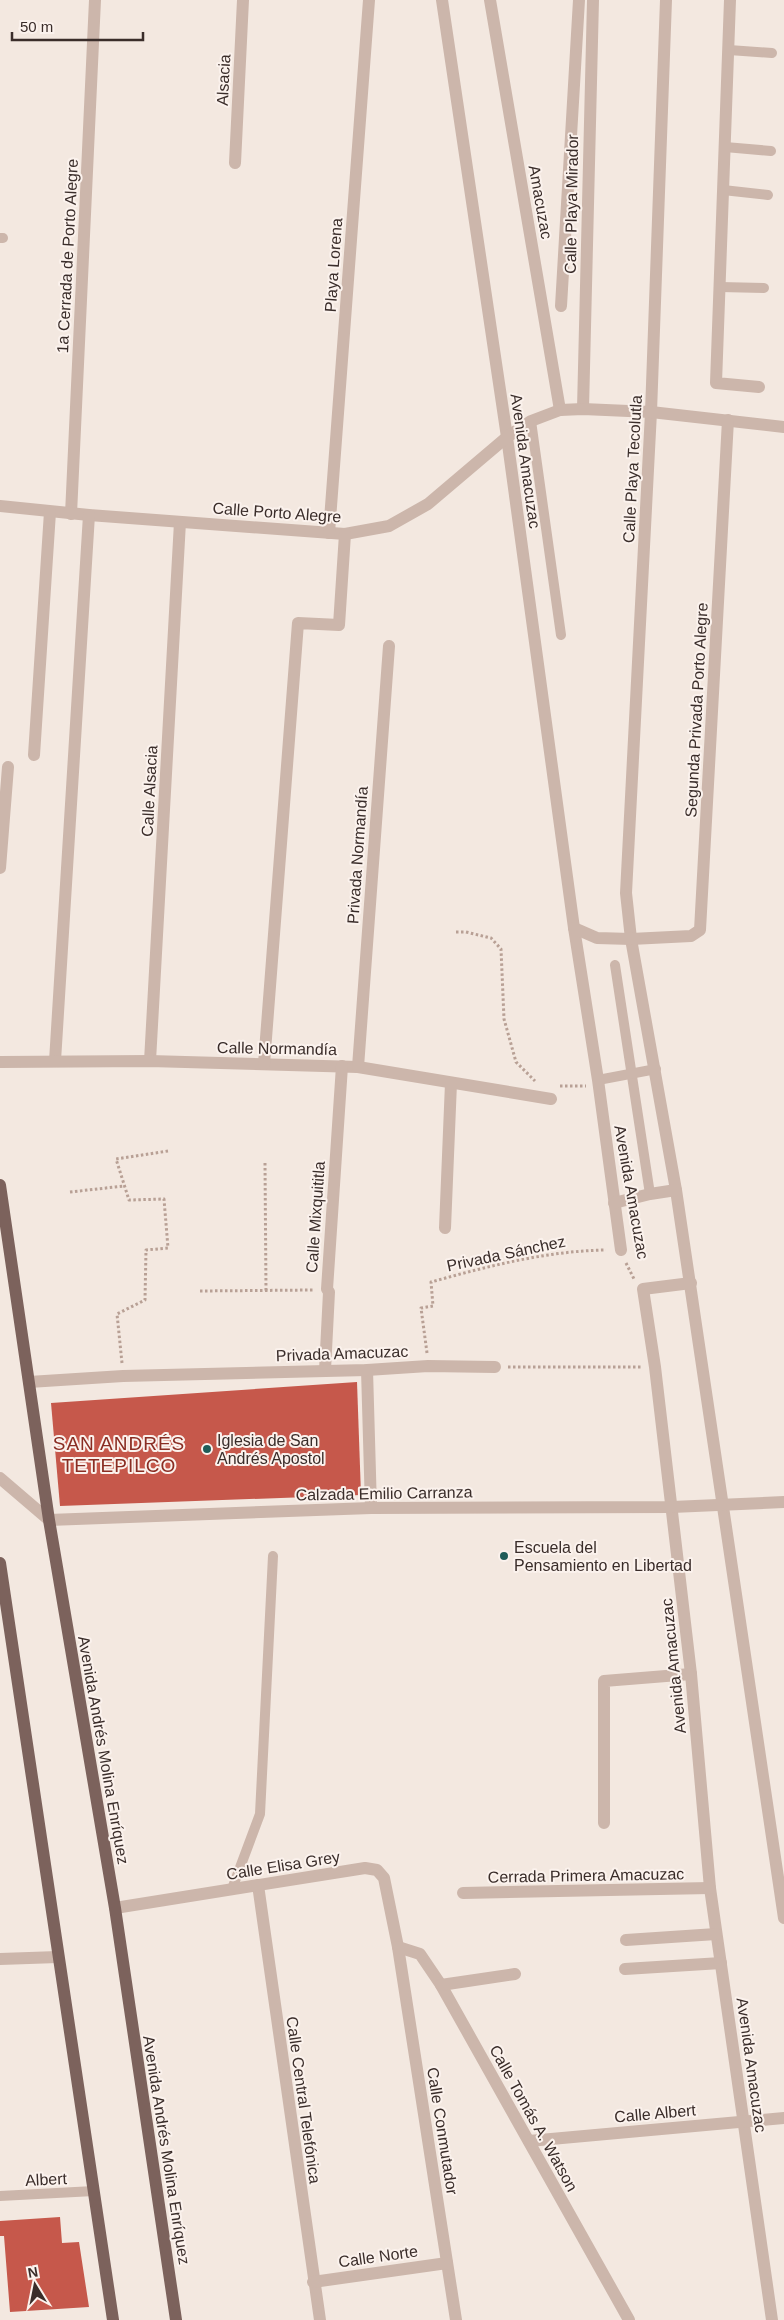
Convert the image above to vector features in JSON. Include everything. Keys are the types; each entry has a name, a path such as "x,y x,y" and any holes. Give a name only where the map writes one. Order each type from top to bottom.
{"main road":[{"name":"Avenida Andrés Molina Enríquez","path":"0,1185 49,1520 115,1908 176,2320"},
{"path":"0,1563 113,2320"}],"street":[{"name":"1a Cerrada de Porto Alegre","path":"71,514 95,0"},
{"name":"Alsacia","path":"235,162 243,0"},
{"name":"Playa Lorena","path":"329,533 369,0"},
{"name":"Avenida Amacuzac","path":"442,0 507,437 574,928 622,1250"},
{"name":"Amacuzac","path":"490,0 560,410"},
{"path":"561,306 579,0"},
{"name":"Calle Playa Mirador","path":"582,408 593,0"},
{"name":"Calle Playa Tecolutla","path":"631,939 626,893 651,412 666,0"},
{"path":"730,0 716,383 758,387"},
{"name":"Calle Porto Alegre","path":"0,506 71,514 345,534 389,526 428,504 507,437 531,421 560,410 582,408 651,412 784,427"},
{"name":"Segunda Privada Porto Alegre","path":"631,939 691,936 700,930 728,420"},
{"path":"34,755 50,512"},
{"path":"54,1061 89,515"},
{"name":"Calle Alsacia","path":"150,1061 180,522"},
{"path":"264,1064 298,623 339,625 345,534"},
{"name":"Privada Normandía","path":"358,1067 389,646"},
{"path":"0,868 8,768"},
{"path":"574,928 597,938 631,939 656,1069 676,1190 784,1918"},
{"name":"Calle Normandía","path":"0,1062 150,1061 358,1067 551,1100"},
{"name":"Calle Mixquititla","path":"325,1370 329,1292 327,1289 342,1066"},
{"path":"445,1228 451,1083"},
{"path":"614,1203 676,1190"},
{"path":"643,1289 690,1284"},
{"name":"Avenida Amacuzac","path":"643,1289 655,1367 691,1674 710,1888 772,2320"},
{"name":"Privada Amacuzac","path":"29,1382 123,1376 366,1370 428,1366 495,1367"},
{"path":"366,1370 371,1508"},
{"path":"0,1478 49,1520"},
{"name":"Calzada Emilio Carranza","path":"49,1520 371,1508 672,1507 784,1502"},
{"path":"604,1823 604,1681 691,1674"},
{"name":"Calle Elisa Grey","path":"115,1908 365,1868 377,1870 384,1878 398,1946"},
{"name":"Calle Central Telefónica","path":"258,1884 313,2282 320,2320"},
{"name":"Cerrada Primera Amacuzac","path":"463,1893 710,1888"},
{"path":"626,1940 716,1934"},
{"name":"Calle Tomás A. Watson","path":"398,1946 420,1954 441,1985 628,2320"},
{"name":"Calle Conmutador","path":"398,1946 456,2320"},
{"path":"0,1960 58,1957"},
{"path":"626,1969 721,1963"},
{"path":"441,1985 515,1974"},
{"name":"Calle Albert","path":"529,2141 784,2118"},
{"name":"Calle Norte","path":"313,2282 447,2263"}],"lane":[{"path":"728,50 772,53"},
{"path":"725,147 771,151"},
{"path":"724,190 768,195"},
{"path":"720,287 764,288"},
{"path":"531,421 561,635"},
{"path":"615,965 650,1194"},
{"path":"598,1080 656,1069"},
{"path":"232,1889 260,1814 273,1556"},
{"name":"Albert","path":"0,2196 94,2191"}],"path":[{"path":"456,932 466,932 491,938 501,949 504,1019 516,1062 538,1084"},
{"path":"554,1086 585,1086 598,1080"},
{"path":"123,1376 117,1314 145,1300 146,1250 168,1248 164,1199 129,1200 116,1159 168,1151"},
{"path":"265,1163 266,1291"},
{"path":"70,1192 124,1186"},
{"name":"Avenida Amacuzac","path":"622,1250 631,1276 643,1289"},
{"name":"Privada Sánchez","path":"428,1366 421,1308 434,1306 431,1282 504,1262 562,1252 622,1250"},
{"path":"200,1291 327,1289"},
{"path":"495,1367 655,1367"}],"building":[{"name":"Iglesia de San Andrés Apostol","path":"357,1382 361,1495 60,1506 51,1403"},
{"path":"60,2217 62,2243 79,2242 89,2307 10,2312 4,2236 0,2236 0,2221"}],"place":[{"name":"Iglesia de San Andrés Apostol","path":"207,1449"},
{"name":"Escuela del Pensamiento en Libertad","path":"504,1556"}],"district":[{"name":"SAN ANDRÉS TETEPILCO","path":"119,1454"}]}
